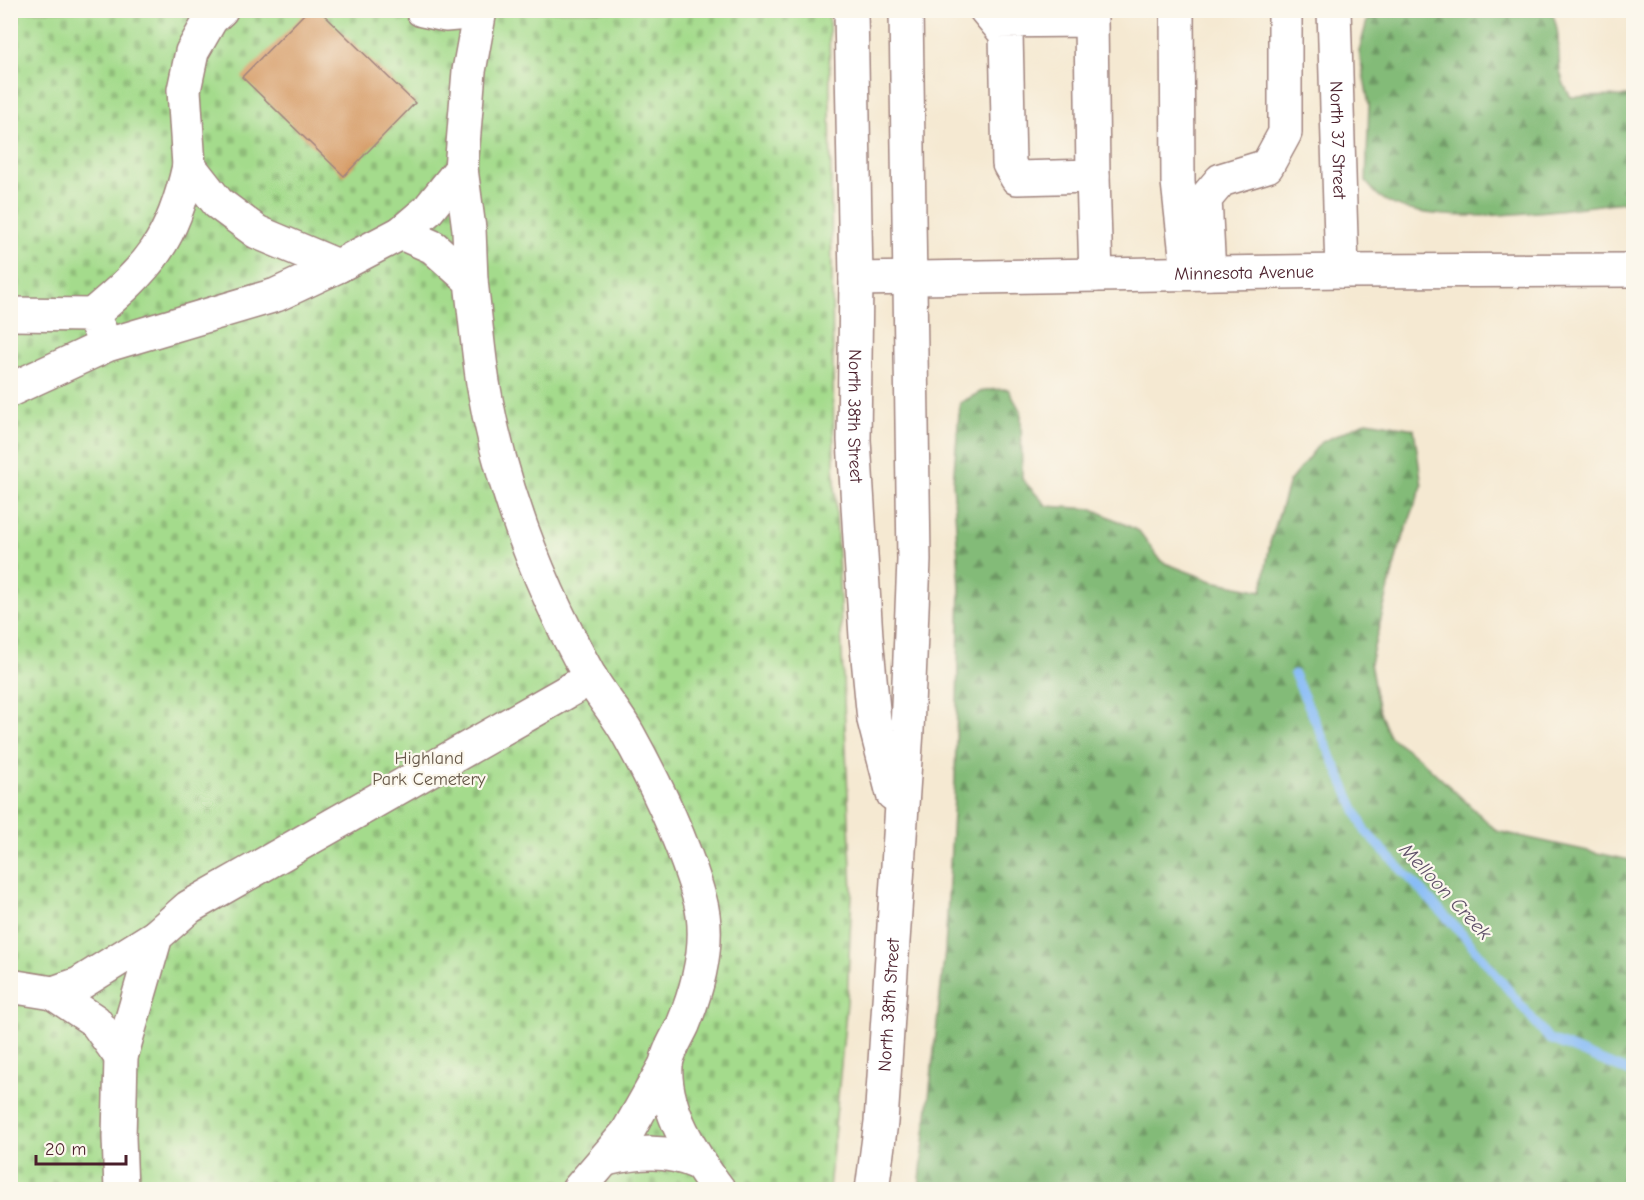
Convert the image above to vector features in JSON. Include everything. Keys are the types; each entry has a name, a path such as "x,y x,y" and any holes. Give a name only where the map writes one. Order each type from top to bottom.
{"main road":[{"path":"422,10 445,15 480,11 469,71 461,169 483,384 503,470 537,568 591,678 633,743 691,866 702,908 703,951 694,997 666,1064 627,1132 578,1190"},
{"name":"North 38th Street","path":"851,10 856,279 854,440 866,638 874,720 900,819"},
{"name":"North 38th Street","path":"872,1190 880,1122 908,719 914,560 906,10"},
{"path":"1177,10 1178,182 1198,273"},
{"path":"1198,273 1205,199 1221,180 1267,166 1285,133 1285,10"},
{"name":"North 37 Street","path":"1334,10 1342,270"},
{"path":"10,314 92,315 129,284 160,248 180,207 189,166 184,90 192,52 213,13"},
{"path":"991,16 1042,16 1092,20 1096,275"},
{"path":"991,16 1006,34 1009,164 1017,178 1094,176"},
{"path":"189,166 218,203 257,232 338,266"},
{"path":"10,390 107,345 276,295 338,266 401,233 428,210 461,169"},
{"path":"401,233 433,248 471,280"},
{"name":"Minnesota Avenue","path":"856,279 1342,270 1634,270"},
{"path":"92,315 107,345"},
{"path":"53,993 79,984 156,936 189,907 591,678"},
{"path":"121,1190 119,1137 121,1058 156,936"},
{"path":"10,986 53,993 96,1021 121,1058"},
{"path":"666,1064 670,1098 682,1131 698,1163 719,1190"},
{"path":"606,1159 638,1153 664,1152 698,1163"}],"green space":[{"path":"1390,10 1551,11 1558,33 1561,75 1571,97 1633,96 1633,201 1539,212 1464,216 1430,214 1401,207 1379,196 1366,182 1369,105 1359,51 1367,21"},
{"name":"Highland Park Cemetery","path":"10,11 829,11 834,460 852,893 847,1002 829,1189 11,1189"},
{"path":"1008,389 1021,412 1022,479 1047,506 1093,509 1139,531 1162,562 1212,581 1262,591 1270,543 1289,482 1320,443 1367,421 1414,429 1422,486 1398,551 1370,663 1378,707 1389,736 1419,758 1497,831 1630,860 1634,888 1633,1189 919,1189 945,950 955,780 960,588 953,482 960,403 984,390"}],"building":[{"path":"308,10 319,10 415,103 344,176 242,77"}],"waterway":[{"name":"Melloon Creek","path":"1294,674 1365,831 1465,937 1549,1039 1634,1074"}]}
